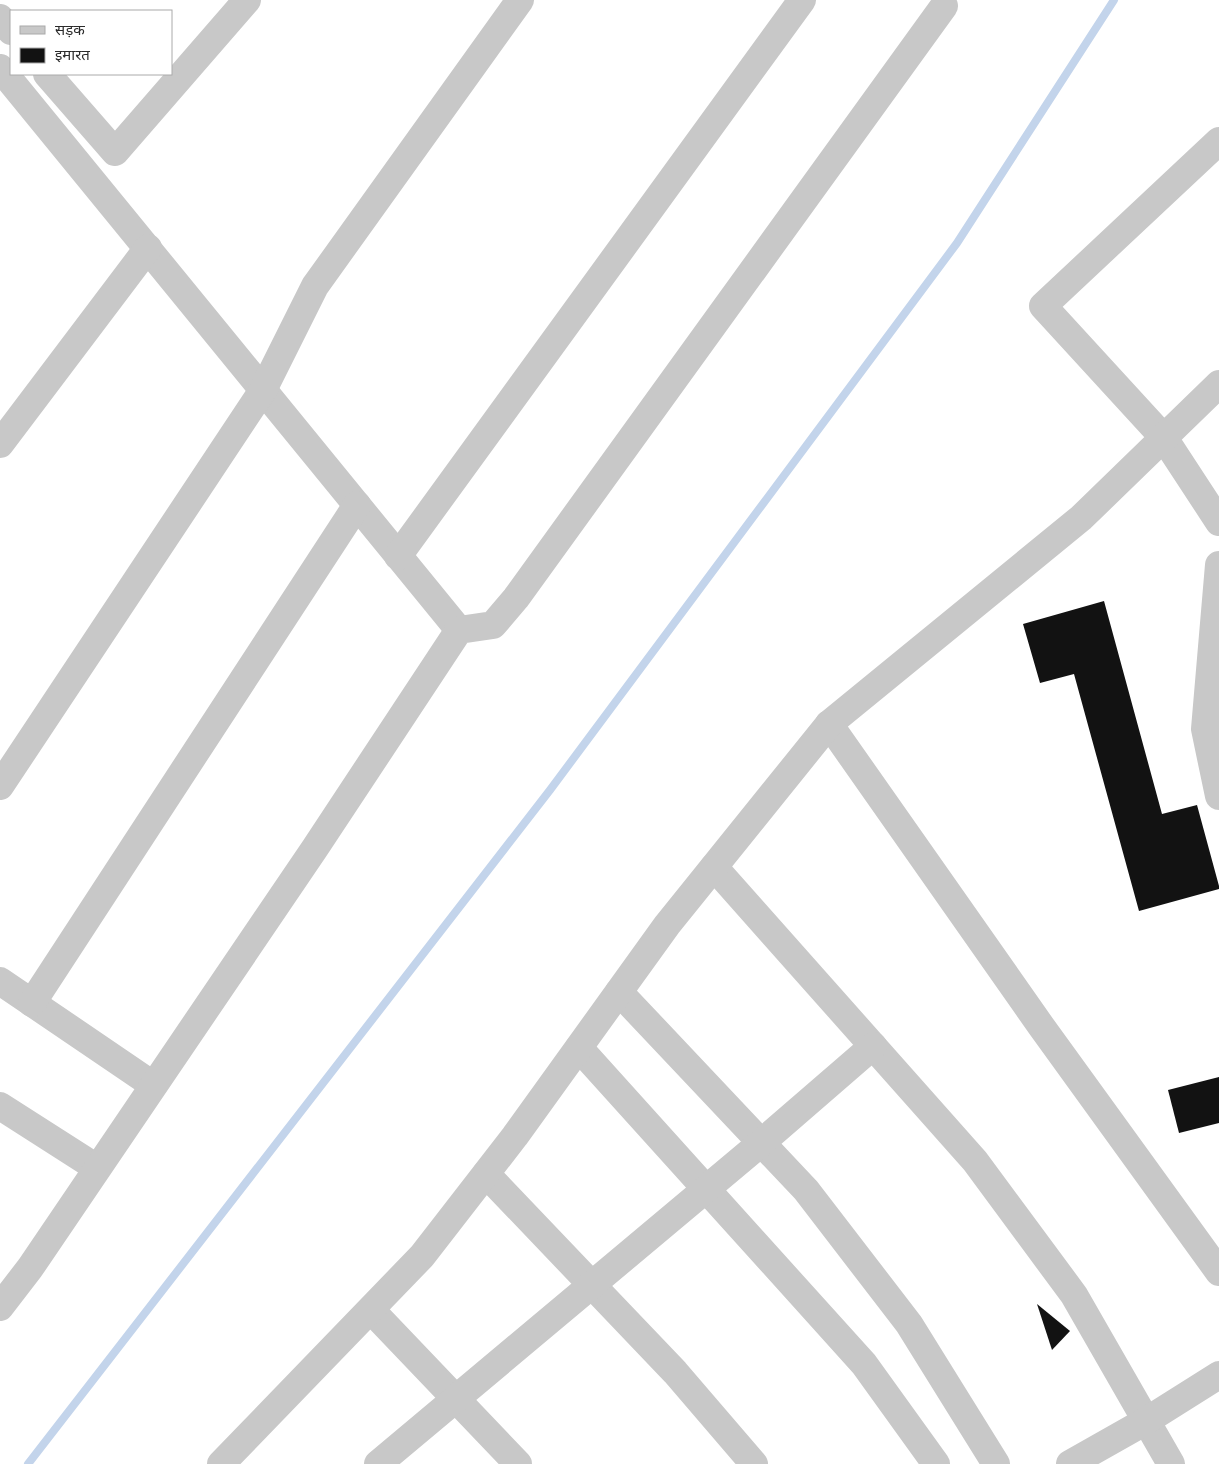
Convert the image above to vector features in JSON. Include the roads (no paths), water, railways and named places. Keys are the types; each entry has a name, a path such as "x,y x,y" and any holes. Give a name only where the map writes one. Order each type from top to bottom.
{"street":[{"path":"48,75 115,152 247,0"},
{"path":"0,786 263,390 315,286 520,0"},
{"path":"398,556 802,0"},
{"path":"0,1307 315,848 458,630 493,625 516,598 944,6"},
{"path":"0,18 10,30"},
{"path":"0,68 458,630"},
{"path":"1219,141 1043,306 1164,438 1219,522"},
{"path":"0,444 148,248"},
{"path":"222,1464 422,1256 486,1174 579,1048 666,925 829,724 1081,518 1219,384"},
{"path":"32,1003 357,505"},
{"path":"1219,565 1205,729 1219,796"},
{"path":"829,724 1041,1026 1219,1272"},
{"path":"714,867 975,1161 1074,1295 1171,1464"},
{"path":"0,981 154,1085"},
{"path":"619,992 806,1190 909,1324 996,1464"},
{"path":"378,1464 761,1143 873,1046"},
{"path":"579,1048 864,1364 936,1464"},
{"path":"0,1106 97,1168"},
{"path":"486,1174 675,1372 754,1464"},
{"path":"371,1310 455,1398 503,1459"},
{"path":"1070,1464 1146,1421 1219,1375"}],"waterway":[{"path":"28,1464 550,790 957,243 1114,0"}]}
